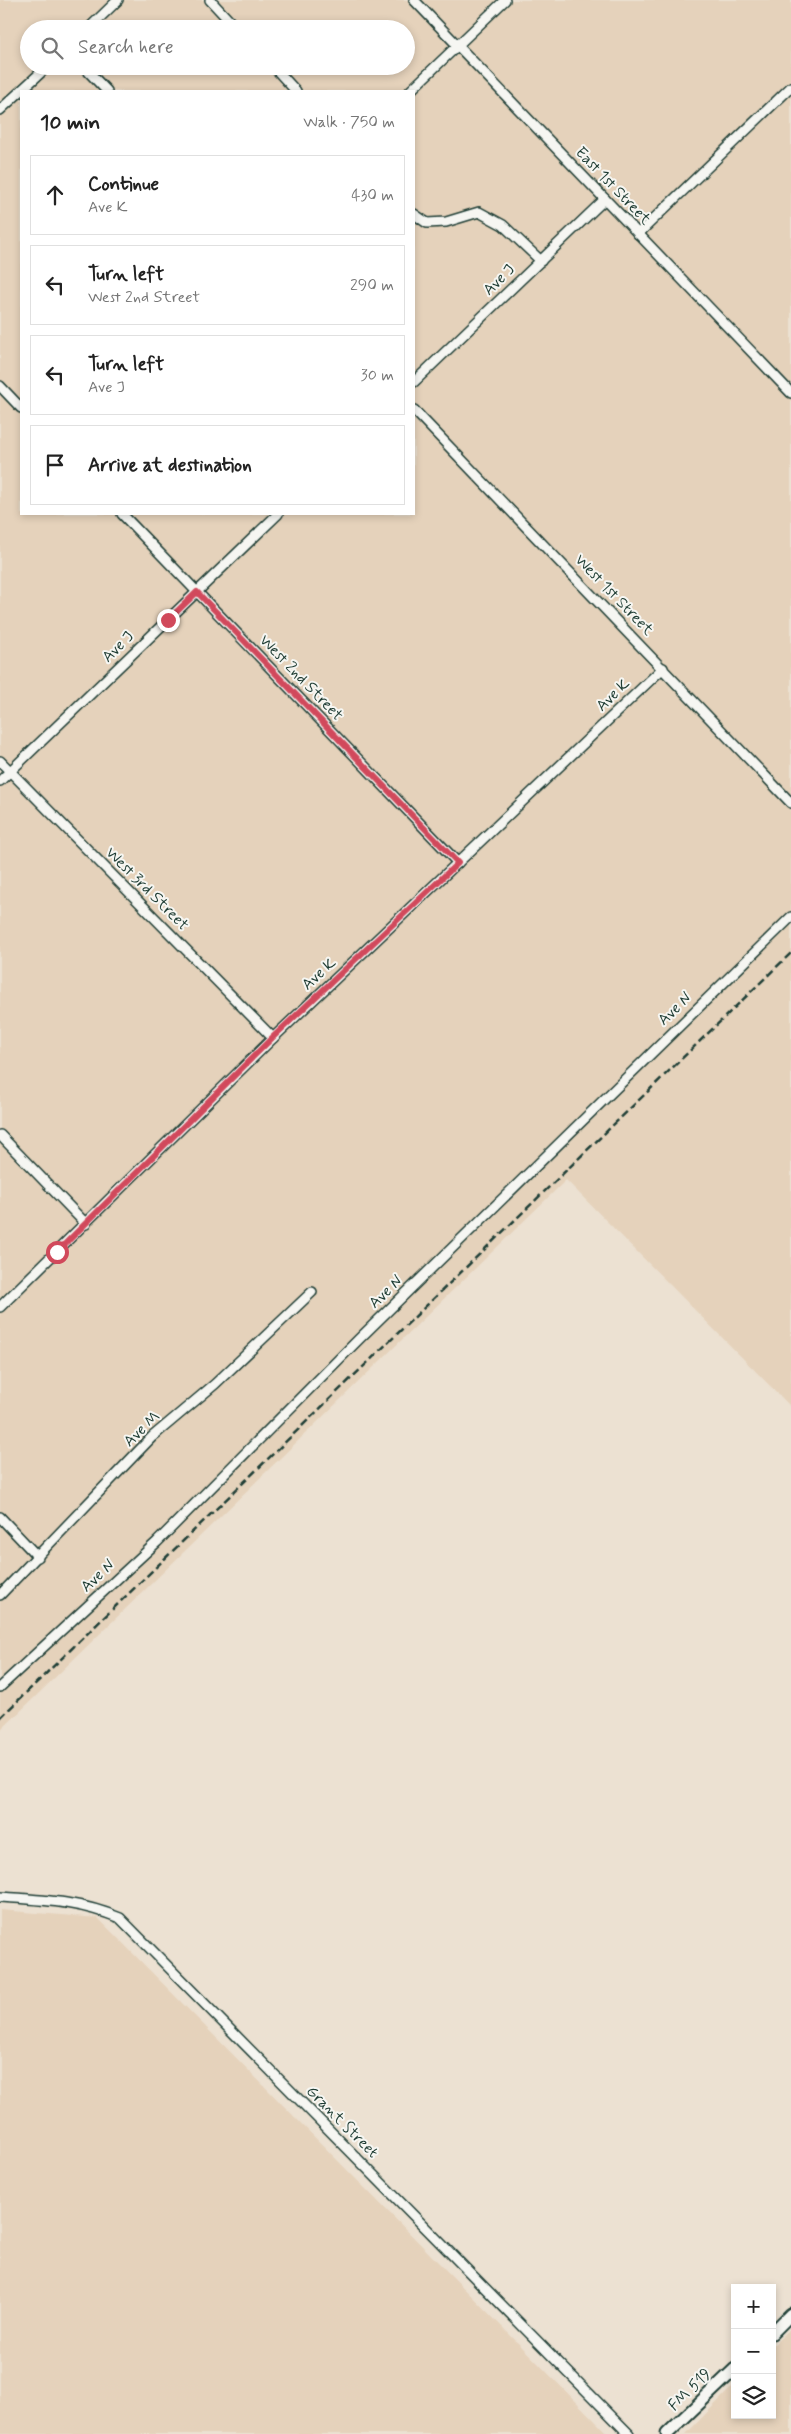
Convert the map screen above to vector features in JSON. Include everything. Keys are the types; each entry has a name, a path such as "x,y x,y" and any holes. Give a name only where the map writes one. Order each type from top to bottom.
{"main road":[{"path":"775,2329 791,2314"},
{"name":"FM 519","path":"667,2434 731,2373"}],"street":[{"path":"97,20 118,0"},
{"path":"210,0 229,20"},
{"name":"East 1st Street","path":"414,0 791,393"},
{"path":"411,90 505,0"},
{"path":"1,105 37,75"},
{"path":"92,75 106,90"},
{"path":"281,75 295,90"},
{"path":"638,234 791,87"},
{"name":"Ave J","path":"415,381 605,199"},
{"path":"415,215 427,223 446,222 479,212 503,225 541,261"},
{"path":"0,386 20,407"},
{"name":"West 1st Street","path":"415,411 791,803"},
{"name":"West 2nd Street","path":"123,515 458,863"},
{"name":"Ave J","path":"0,782 277,515"},
{"name":"Ave K","path":"0,1307 272,1038 663,668"},
{"name":"West 3rd Street","path":"0,761 272,1038"},
{"name":"Ave N","path":"0,1687 157,1542 359,1339 791,917"},
{"path":"0,1135 86,1224"},
{"name":"Ave M","path":"0,1595 152,1437 215,1384 312,1292"},
{"path":"0,1517 38,1557"},
{"name":"Grant Street","path":"0,1897 69,1902 94,1908 120,1918 629,2434"}],"shaded area":[{"path":"0,0 791,0 791,1407 566,1180 0,1731"},
{"path":"0,1910 98,1918 608,2434 0,2434"},
{"path":"791,2328 791,2434 686,2434 731,2388 731,2419 776,2419 776,2342"}],"railway":[{"path":"0,1718 791,953"}],"route":[{"path":"57,1252 272,1038 458,863 197,592 168,620"}]}
